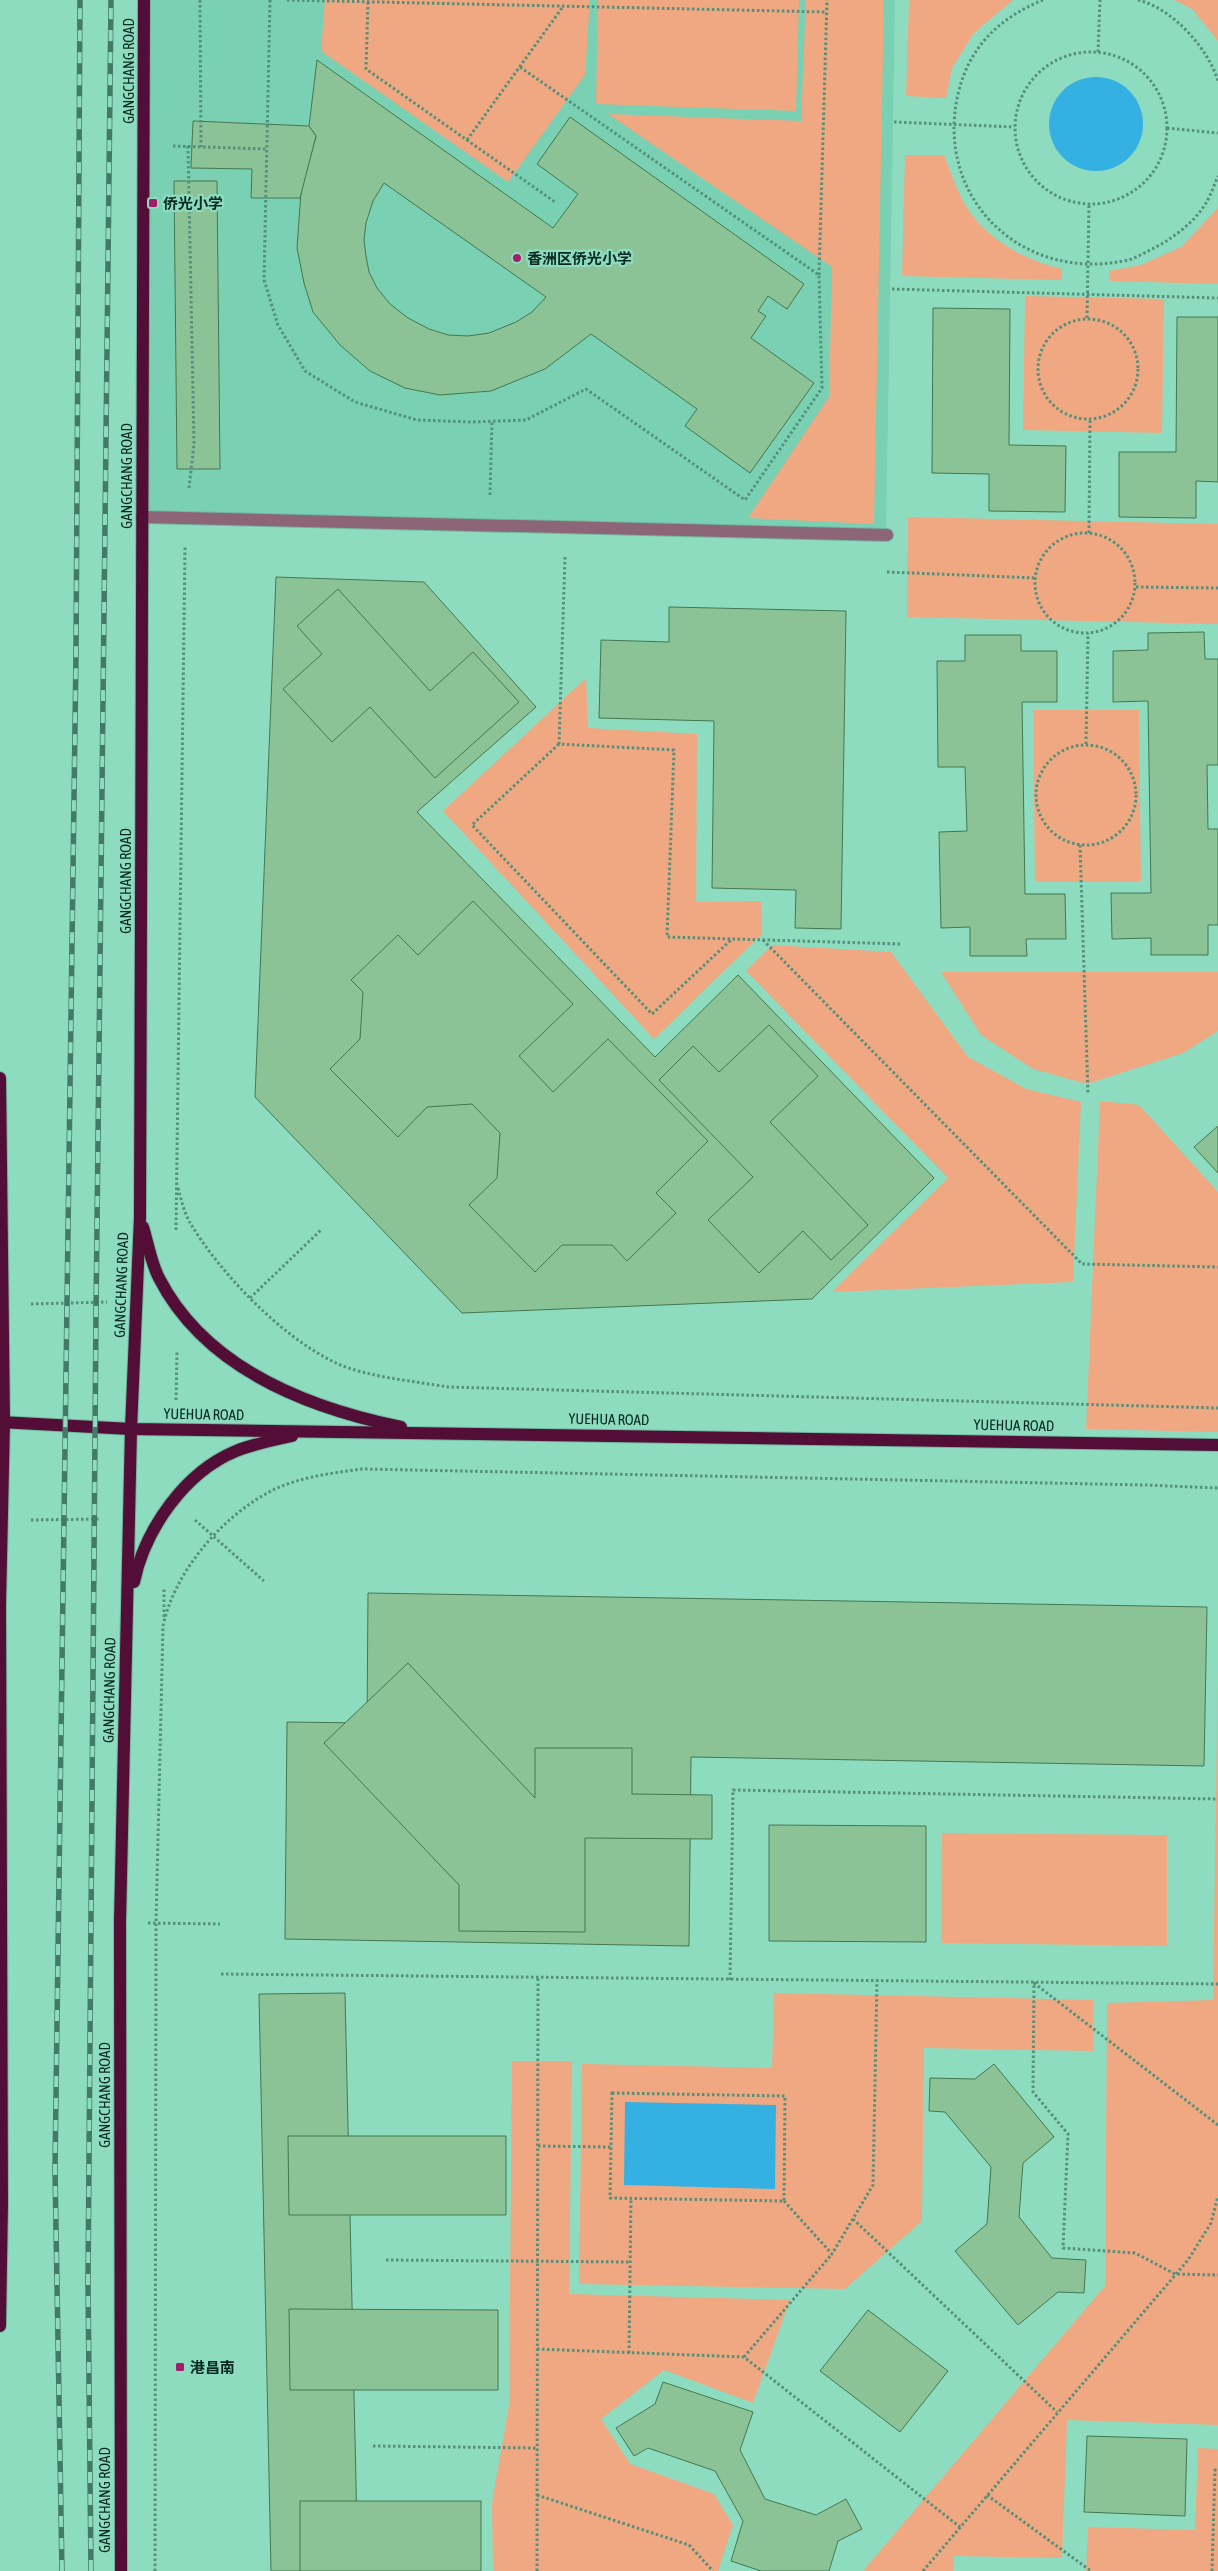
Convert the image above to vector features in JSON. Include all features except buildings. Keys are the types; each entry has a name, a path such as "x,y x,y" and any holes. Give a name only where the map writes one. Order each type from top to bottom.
{"main road":[{"name":"GANGCHANG ROAD","path":"121,2571 120,1922 131,1429 140,1217 144,0"},
{"path":"0,1078 2,1422 0,1604 0,2326"},
{"path":"140,1217 158,1277 175,1304 194,1326 248,1371 273,1386 330,1408 366,1420 433,1433"},
{"name":"YUEHUA ROAD","path":"2,1422 131,1429 1218,1445"},
{"path":"127,1614 138,1565 154,1529 174,1501 202,1471 236,1451 314,1431"}],"lane":[{"path":"142,517 887,535"}],"path":[{"path":"200,0 201,147"},
{"path":"270,0 264,280 278,325 305,371 354,402 417,420 526,420 586,389 745,500 822,388 819,275 827,0"},
{"path":"287,0 826,12"},
{"path":"1042,0 1017,10 985,38 962,76 953,124 957,161 974,201 1002,233 1039,256 1082,265 1129,260 1172,239 1205,205 1218,176"},
{"path":"1098,52 1100,0"},
{"path":"1138,0 1147,2 1186,29 1214,68 1218,81"},
{"path":"368,2 366,70 555,202"},
{"path":"467,140 562,7"},
{"path":"1098,52 1118,56 1140,69 1157,88 1166,112 1168,138 1161,162 1146,182 1125,197 1101,205 1076,204 1052,194 1033,178 1020,156 1014,127 1017,106 1028,84 1046,65 1068,55 1098,52"},
{"path":"520,67 819,275"},
{"path":"894,122 1014,127"},
{"path":"1167,128 1218,133"},
{"path":"145,145 266,149"},
{"path":"176,1235 186,518 194,444 188,146"},
{"path":"1086,318 1089,264 1089,204"},
{"path":"892,289 1218,298"},
{"path":"1086,318 1104,321 1118,329 1133,348 1138,372 1134,389 1126,403 1113,413 1098,419 1090,419 1081,420 1064,414 1051,404 1042,390 1037,374 1038,357 1045,342 1056,330 1071,321 1086,318"},
{"path":"1089,533 1090,419"},
{"path":"489,524 492,421"},
{"path":"566,526 559,744 472,825 652,1014 732,939"},
{"path":"1089,533 1101,535 1116,543 1127,554 1134,570 1136,586 1133,603 1124,616 1111,627 1088,633 1079,633 1063,628 1049,618 1040,604 1035,588 1036,571 1042,556 1054,543 1068,535 1089,533"},
{"path":"887,572 1036,578"},
{"path":"1136,586 1218,588"},
{"path":"1086,744 1088,633"},
{"path":"559,744 674,750 667,937 901,944"},
{"path":"1086,744 1102,747 1117,754 1128,767 1136,782 1137,798 1134,814 1125,828 1112,839 1096,845 1080,844 1063,840 1050,830 1040,816 1036,792 1043,768 1054,755 1069,747 1086,744"},
{"path":"1080,844 1088,1094"},
{"path":"762,940 1082,1264 1218,1267"},
{"path":"177,1185 188,1219 201,1239 250,1298 290,1334 336,1364 378,1375 448,1387 1218,1408"},
{"path":"250,1298 321,1230"},
{"path":"163,1626 167,1607 177,1584 214,1537 248,1506 274,1490 328,1474 362,1469 1218,1488"},
{"path":"174,1501 264,1582"},
{"path":"155,2571 156,1923 164,1581"},
{"path":"730,1980 733,1790 1218,1799"},
{"path":"120,1922 220,1924"},
{"path":"221,1974 1218,1984"},
{"path":"537,2571 538,1978"},
{"path":"744,2357 832,2254 873,2185 877,1981"},
{"path":"1034,1983 1218,2125"},
{"path":"1034,1983 1033,2092 1068,2134 1063,2248 1135,2253 1176,2274 1218,2275"},
{"path":"784,2201 610,2198 612,2093 785,2096 784,2201 832,2254"},
{"path":"538,2146 611,2147"},
{"path":"923,2571 1188,2260 1211,2223 1218,2196"},
{"path":"629,2353 631,2198"},
{"path":"853,2219 1057,2412"},
{"path":"386,2260 630,2262"},
{"path":"537,2349 744,2357 960,2527"},
{"path":"373,2446 537,2448"},
{"path":"1212,2571 1215,2470 1218,2471"},
{"path":"537,2495 689,2545 714,2571"},
{"path":"988,2495 1091,2571"}],"shaded area":[{"name":"香洲区侨光小学","path":"144,0 895,0 886,534 143,516"},
{"path":"325,0 590,0 585,75 508,182 321,51"},
{"path":"598,0 799,0 796,111 596,104"},
{"path":"806,0 884,0 874,524 748,518 829,397 832,267 608,114 801,121"},
{"path":"909,0 1013,0 974,33 952,68 946,98 906,96"},
{"path":"1174,0 1218,0 1218,41 1192,9"},
{"path":"905,155 944,155 967,208 986,230 1009,248 1022,255 1062,269 1062,280 902,276"},
{"path":"1218,208 1218,284 1110,281 1109,271 1141,265 1181,247"},
{"path":"1025,296 1164,299 1162,433 1023,430"},
{"path":"908,517 1218,524 1218,624 907,617"},
{"path":"586,678 588,728 697,734 696,902 761,901 762,934 654,1039 443,811"},
{"path":"1033,710 1139,710 1141,882 1035,882"},
{"path":"772,945 891,952 968,1057 1026,1089 1081,1102 1073,1282 832,1292 948,1178 746,971"},
{"path":"941,972 1218,972 1218,1031 1183,1053 1087,1084 1033,1069 981,1035"},
{"path":"1100,1101 1139,1105 1218,1192 1218,1432 1086,1429"},
{"path":"1218,1668 1218,2425 1067,2420 1062,2558 954,2556 953,2571 863,2571 1105,2286 1107,2003 1213,2000"},
{"path":"942,1833 1167,1835 1167,1946 941,1943"},
{"path":"774,1993 1093,2000 1093,2051 924,2048 922,2221 845,2289 579,2284 582,2064 772,2068"},
{"path":"512,2061 572,2061 569,2294 790,2300 753,2403 664,2370 601,2419 630,2464 714,2494 733,2525 718,2571 493,2571 492,2503 509,2405"},
{"path":"1198,2448 1218,2449 1218,2571 1086,2571 1088,2527 1195,2530"}],"water":[{"path":"1096,77 1114,80 1129,91 1140,106 1143,124 1140,142 1129,157 1114,168 1096,171 1078,168 1063,157 1052,142 1049,124 1052,106 1063,91 1078,80"},
{"path":"625,2102 776,2105 775,2189 624,2185"}],"railway":[{"path":"62,2571 55,2169 76,655 80,0"},
{"path":"91,2571 88,2283 96,1314 111,0"}],"place":[{"name":"侨光小学","path":"153,203"},
{"name":"香洲区侨光小学","path":"517,258"},
{"name":"港昌南","path":"180,2367"}]}
